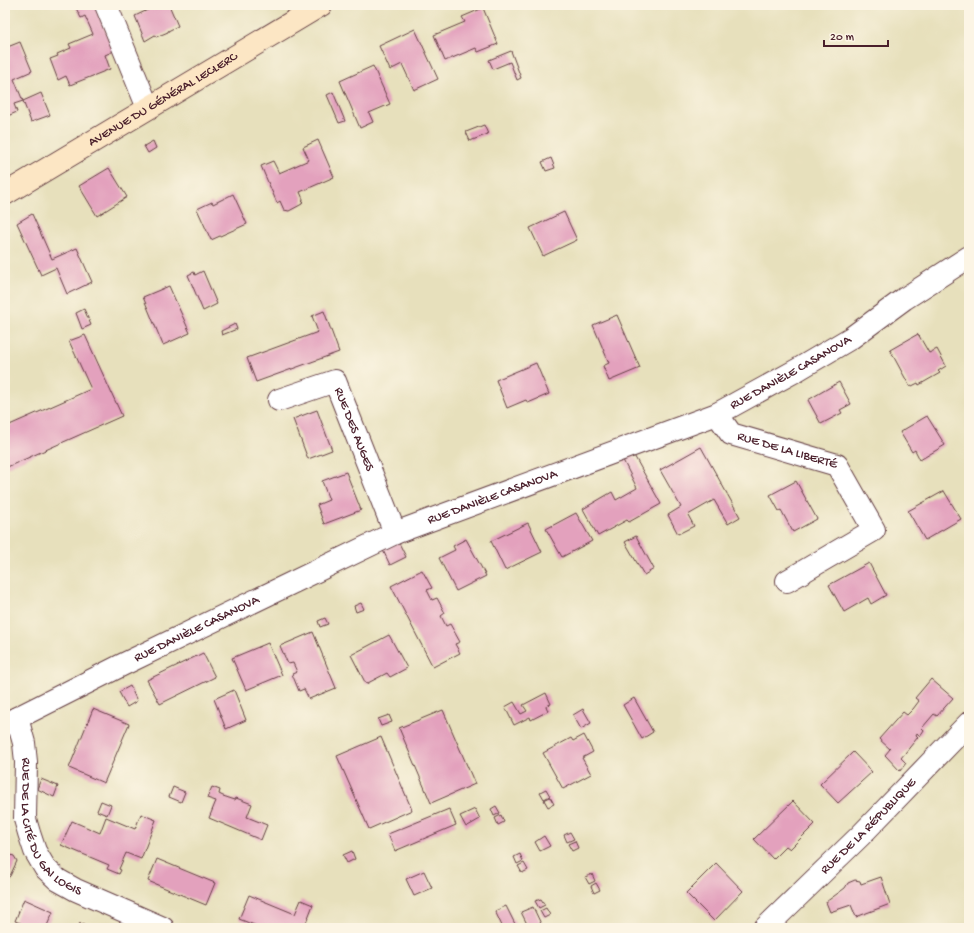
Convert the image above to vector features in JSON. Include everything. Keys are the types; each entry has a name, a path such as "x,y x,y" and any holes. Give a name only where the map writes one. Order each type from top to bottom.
{"main road":[{"name":"AVENUE DU GÉNÉRAL LECLERC","path":"5,194 321,5"}],"street":[{"path":"106,5 148,108"},
{"name":"RUE DANIÈLE CASANOVA","path":"11,721 130,661 394,533 717,414 851,338 904,299 969,256"},
{"name":"RUE DES AUGES","path":"279,400 336,381 394,533"},
{"name":"RUE DE LA LIBERTÉ","path":"717,414 731,434 837,465 874,530 787,581"},
{"name":"RUE DE LA CITÉ DU GAI LOGIS","path":"11,721 24,743 26,762 25,819 28,833 35,851 45,868 58,880 76,890 163,928"},
{"name":"RUE DE LA RÉPUBLIQUE","path":"765,928 860,836 969,723"}],"building":[{"path":"95,5 114,51 105,55 110,69 70,85 66,76 58,80 50,59 71,48 69,44 93,34 85,16 81,18 75,6"},
{"path":"158,5 169,5 178,26 156,37 155,35 145,41 135,16"},
{"path":"483,8 498,44 478,52 476,48 445,61 434,35 465,22 462,17"},
{"path":"415,29 438,79 414,90 402,64 390,70 379,46"},
{"path":"20,42 32,71 14,79 23,101 14,104 17,112 5,117 5,86 8,85 5,78 5,48"},
{"path":"511,51 521,78 517,80 510,62 493,69 489,60"},
{"path":"373,66 390,104 369,113 373,122 360,128 340,81"},
{"path":"333,92 345,121 339,123 327,95"},
{"path":"41,93 50,115 31,122 23,101"},
{"path":"484,125 488,134 470,141 466,132"},
{"path":"318,140 334,177 300,192 303,199 302,204 289,211 284,210 280,201 277,203 261,166 273,161 279,173 309,160 303,147"},
{"path":"153,141 156,148 148,153 144,146"},
{"path":"551,158 555,168 546,171 542,162"},
{"path":"109,168 127,197 97,216 79,186"},
{"path":"233,194 247,224 211,240 197,209 212,202 213,204"},
{"path":"564,212 577,240 543,256 530,228"},
{"path":"32,214 52,259 77,248 92,282 67,294 56,268 41,275 17,223"},
{"path":"203,271 217,304 203,311 188,275 194,272 195,275"},
{"path":"169,286 190,333 163,345 143,297"},
{"path":"84,309 91,325 82,329 76,313"},
{"path":"324,311 339,352 256,382 247,358 318,332 312,316"},
{"path":"617,315 640,368 609,381 603,366 609,363 593,325"},
{"path":"235,324 237,329 222,335 221,331"},
{"path":"918,334 929,353 937,349 946,366 938,371 940,373 919,385 918,383 910,387 890,350"},
{"path":"85,335 122,416 5,468 5,427 91,389 69,341"},
{"path":"536,363 549,394 528,403 526,400 507,408 496,380"},
{"path":"839,382 851,404 840,410 842,413 821,424 808,400"},
{"path":"317,410 332,450 308,459 293,419"},
{"path":"927,416 945,445 920,460 915,450 912,452 900,432"},
{"path":"701,447 740,517 728,524 714,500 688,515 694,526 678,534 668,515 681,507 660,470"},
{"path":"631,450 661,504 629,522 627,520 598,536 583,509 612,492 616,500 637,488 620,454"},
{"path":"346,472 361,510 324,524 317,505 329,500 322,481"},
{"path":"796,481 817,519 793,532 781,510 779,511 770,495"},
{"path":"944,491 961,519 925,540 908,511"},
{"path":"576,513 592,541 562,557 546,529"},
{"path":"528,523 542,552 505,570 491,541"},
{"path":"636,536 654,569 644,575 625,542"},
{"path":"397,539 406,557 390,565 381,546"},
{"path":"466,539 486,576 456,591 439,558 455,550 453,546"},
{"path":"869,563 886,595 871,604 868,598 844,612 829,585"},
{"path":"422,570 432,588 427,590 432,600 437,598 445,613 441,616 446,626 450,624 460,642 455,644 460,653 433,667 391,586"},
{"path":"361,603 364,609 356,612 354,606"},
{"path":"325,618 328,624 320,627 318,621"},
{"path":"313,632 336,688 309,699 304,689 299,691 292,674 297,672 293,663 288,664 280,646"},
{"path":"389,635 407,668 390,677 387,673 366,684 351,655"},
{"path":"268,643 282,675 246,690 232,658"},
{"path":"203,653 215,677 160,704 147,680"},
{"path":"931,679 953,698 937,716 934,714 922,728 924,730 920,736 917,733 916,735 918,737 901,758 906,763 900,771 885,755 890,749 879,739 903,712 907,715 913,709 919,701 915,698"},
{"path":"130,686 137,701 127,707 119,692"},
{"path":"234,690 246,720 226,729 214,699"},
{"path":"546,693 551,704 546,706 548,711 531,720 530,717 514,725 505,707 514,702 521,714 527,711 523,705"},
{"path":"634,698 653,732 642,739 623,705"},
{"path":"93,709 129,724 104,783 69,768"},
{"path":"583,709 591,723 581,729 573,715"},
{"path":"443,710 475,784 431,803 399,728"},
{"path":"389,715 392,722 381,726 378,719"},
{"path":"584,735 593,752 582,758 591,774 563,789 543,753 571,738 573,741"},
{"path":"381,737 412,810 369,829 337,756"},
{"path":"853,752 872,772 838,803 820,784"},
{"path":"41,779 58,786 54,797 37,789"},
{"path":"173,787 185,792 181,802 169,797"},
{"path":"212,787 220,790 219,794 223,796 235,800 236,798 252,804 247,817 267,825 261,840 209,818 216,801 207,798"},
{"path":"546,789 550,796 544,799 540,792"},
{"path":"550,797 554,804 548,807 544,800"},
{"path":"101,801 111,805 107,815 97,811"},
{"path":"793,801 815,824 790,849 786,846 773,859 754,839"},
{"path":"496,806 500,813 494,816 491,809"},
{"path":"449,809 456,825 395,851 388,834"},
{"path":"475,809 480,819 466,827 460,816"},
{"path":"141,814 156,820 141,859 126,853 119,869 121,870 119,874 107,869 109,865 61,845 72,821 100,833 106,817 135,829"},
{"path":"501,815 504,822 498,825 495,818"},
{"path":"570,832 574,839 567,842 564,835"},
{"path":"544,836 550,846 540,851 535,842"},
{"path":"575,841 578,848 572,851 568,844"},
{"path":"5,849 8,850 7,854 14,856 17,861 8,878 5,877"},
{"path":"352,851 355,859 347,863 343,855"},
{"path":"520,854 523,861 517,864 514,857"},
{"path":"157,859 215,883 206,905 148,881"},
{"path":"524,863 528,870 522,873 518,866"},
{"path":"716,863 743,891 714,921 686,893"},
{"path":"424,871 432,888 414,896 406,879"},
{"path":"592,874 595,881 589,884 585,877"},
{"path":"881,877 890,904 856,917 851,905 830,912 826,902 845,888 848,883 855,880 860,881 861,884"},
{"path":"596,883 600,890 594,893 591,886"},
{"path":"249,895 295,914 301,900 313,905 304,928 262,928 239,919"},
{"path":"24,899 53,912 46,928 33,928 15,921"},
{"path":"541,899 545,905 539,908 535,901"},
{"path":"506,906 517,928 503,928 495,911"},
{"path":"533,907 543,928 519,928 527,924 521,912"},
{"path":"546,908 550,915 544,918 540,911"},
{"path":"80,923 92,928 78,928"}]}
